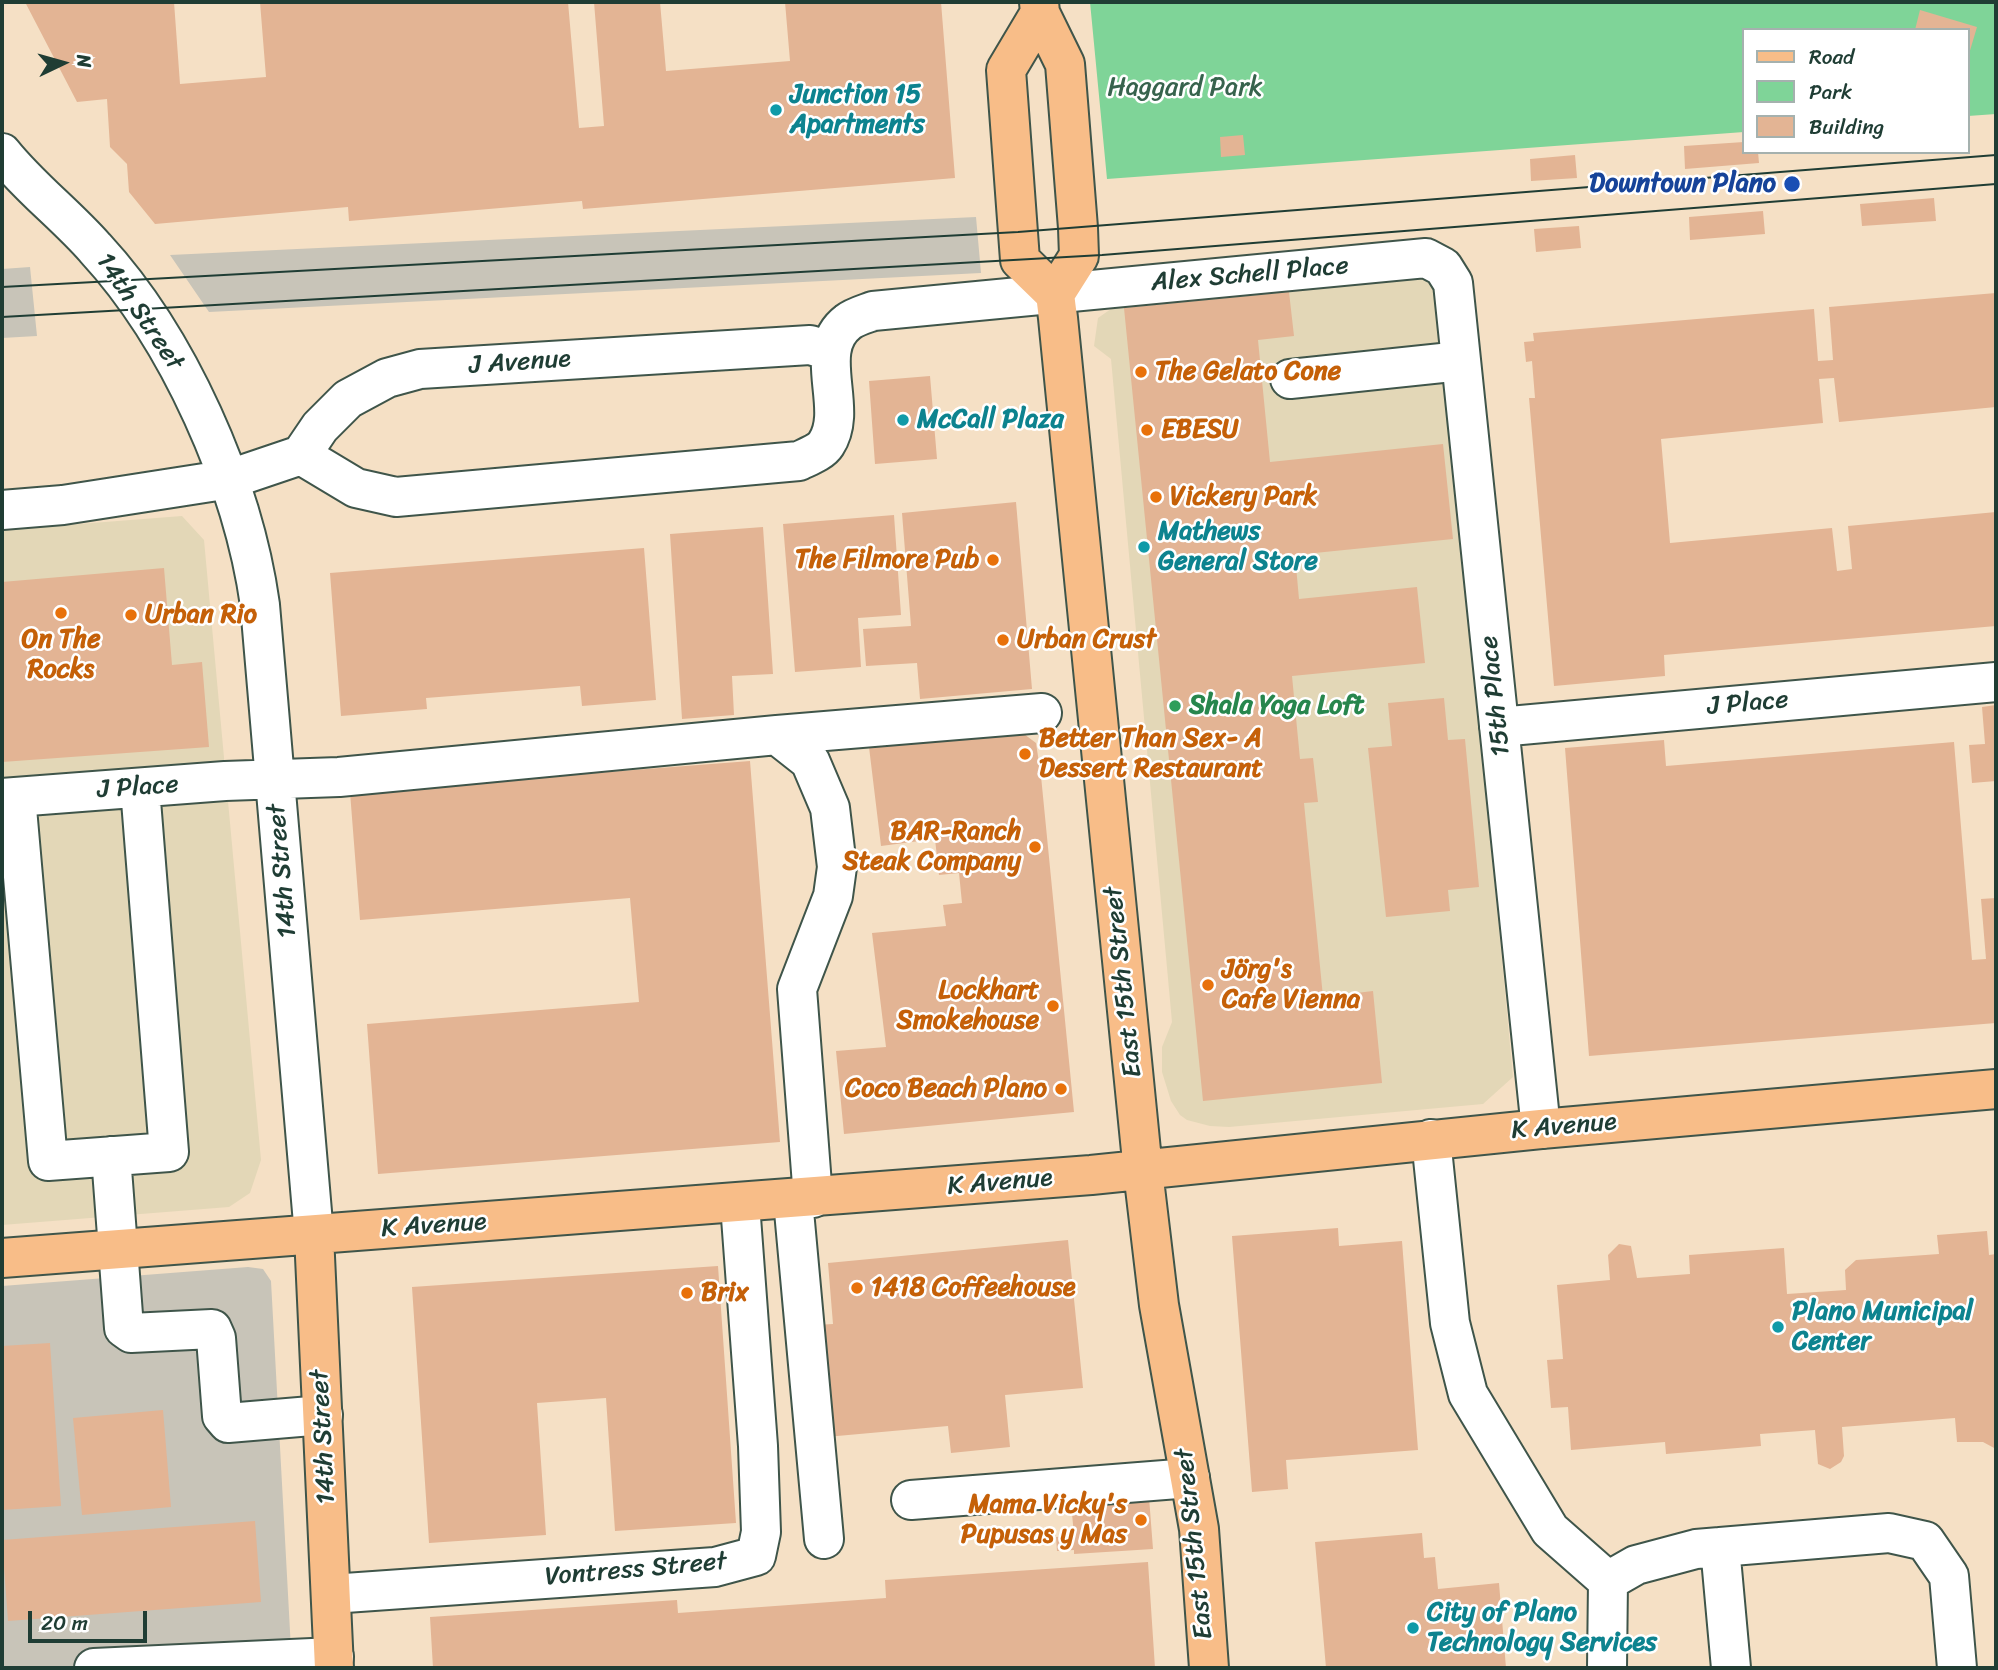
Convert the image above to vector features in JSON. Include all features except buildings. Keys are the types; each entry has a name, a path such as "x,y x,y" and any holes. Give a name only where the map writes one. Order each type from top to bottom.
{"main road":[{"path":"1040,7 1065,64 1078,228 1079,256 1055,293 1020,260 1006,70 1040,7"},
{"name":"East 15th Street","path":"1055,293 1143,1171 1159,1305 1199,1529 1209,1668"},
{"name":"K Avenue","path":"2,1258 740,1204 1143,1171 1431,1139 1996,1088"},
{"name":"14th Street","path":"314,1235 334,1663"}],"street":[{"name":"14th Street","path":"2,153 96,248 141,307 180,370 230,479 253,556 314,1235"},
{"name":"Alex Schell Place","path":"1055,293 1426,258 1443,267"},
{"name":"15th Place","path":"1443,267 1453,284 1541,1129"},
{"path":"2,510 63,505 230,479 301,455 356,488 396,497 799,461 825,447 836,422 831,351 848,322 873,311 1055,293"},
{"name":"J Avenue","path":"301,455 320,427 348,399 387,378 420,369 810,345 831,351"},
{"path":"1290,379 1461,361"},
{"name":"J Place","path":"1499,727 1996,682"},
{"name":"J Place","path":"9,797 353,776 777,735 1042,713"},
{"path":"777,735 810,761 830,808 837,867 833,896 797,989 803,1199 824,1539"},
{"path":"9,797 48,1161 169,1152 140,788"},
{"path":"1431,1139 1450,1324 1468,1394 1550,1530 1608,1581 1607,1668"},
{"path":"111,1156 124,1328 131,1334 212,1329 216,1338 222,1416 228,1423 323,1415"},
{"name":"Vontress Street","path":"331,1594 715,1567 756,1556 761,1532 758,1446 740,1204"},
{"path":"911,1500 1191,1479"},
{"path":"1608,1581 1636,1564 1696,1549 1889,1533 1925,1541 1948,1576 1957,1668"},
{"path":"1720,1547 1731,1668"},
{"path":"94,1668 334,1663"}],"shaded area":[{"path":"976,217 981,273 209,312 170,255"},
{"path":"30,267 37,336 2,338 2,269"},
{"path":"1409,274 1424,279 1439,294 1513,1077 1483,1104 1229,1127 1210,1126 1187,1120 1180,1115 1171,1101 1162,1072 1162,1047 1172,1022 1111,359 1094,346 1098,318 1121,302"},
{"path":"182,516 204,540 261,1160 250,1193 229,1207 2,1225 2,530"},
{"path":"248,1267 263,1269 271,1281 292,1668 2,1668 2,1286"}],"green space":[{"name":"Haggard Park","path":"1090,2 1996,2 1996,114 1970,116 1970,28 1742,28 1742,132 1107,179"}],"tram line":[{"path":"2,287 1018,232 1996,155"},
{"path":"2,317 1102,255 1996,184"}],"place":[{"name":"Junction 15 Apartments","path":"776,110"},
{"name":"Downtown Plano","path":"1792,184"},
{"name":"The Gelato Cone","path":"1141,372"},
{"name":"McCall Plaza","path":"903,420"},
{"name":"EBESU","path":"1147,430"},
{"name":"Vickery Park","path":"1156,497"},
{"name":"Mathews General Store","path":"1144,547"},
{"name":"The Filmore Pub","path":"993,560"},
{"name":"On The Rocks","path":"61,613"},
{"name":"Urban Rio","path":"131,615"},
{"name":"Urban Crust","path":"1003,640"},
{"name":"Shala Yoga Loft","path":"1175,706"},
{"name":"Better Than Sex- A Dessert Restaurant","path":"1025,754"},
{"name":"BAR-Ranch Steak Company","path":"1035,847"},
{"name":"Jörg's Cafe Vienna","path":"1208,985"},
{"name":"Lockhart Smokehouse","path":"1053,1006"},
{"name":"Coco Beach Plano","path":"1061,1089"},
{"name":"1418 Coffeehouse","path":"857,1288"},
{"name":"Brix","path":"687,1293"},
{"name":"Plano Municipal Center","path":"1778,1327"},
{"name":"Mama Vicky's Pupusas y Mas","path":"1141,1520"},
{"name":"City of Plano Technology Services","path":"1413,1628"}]}
